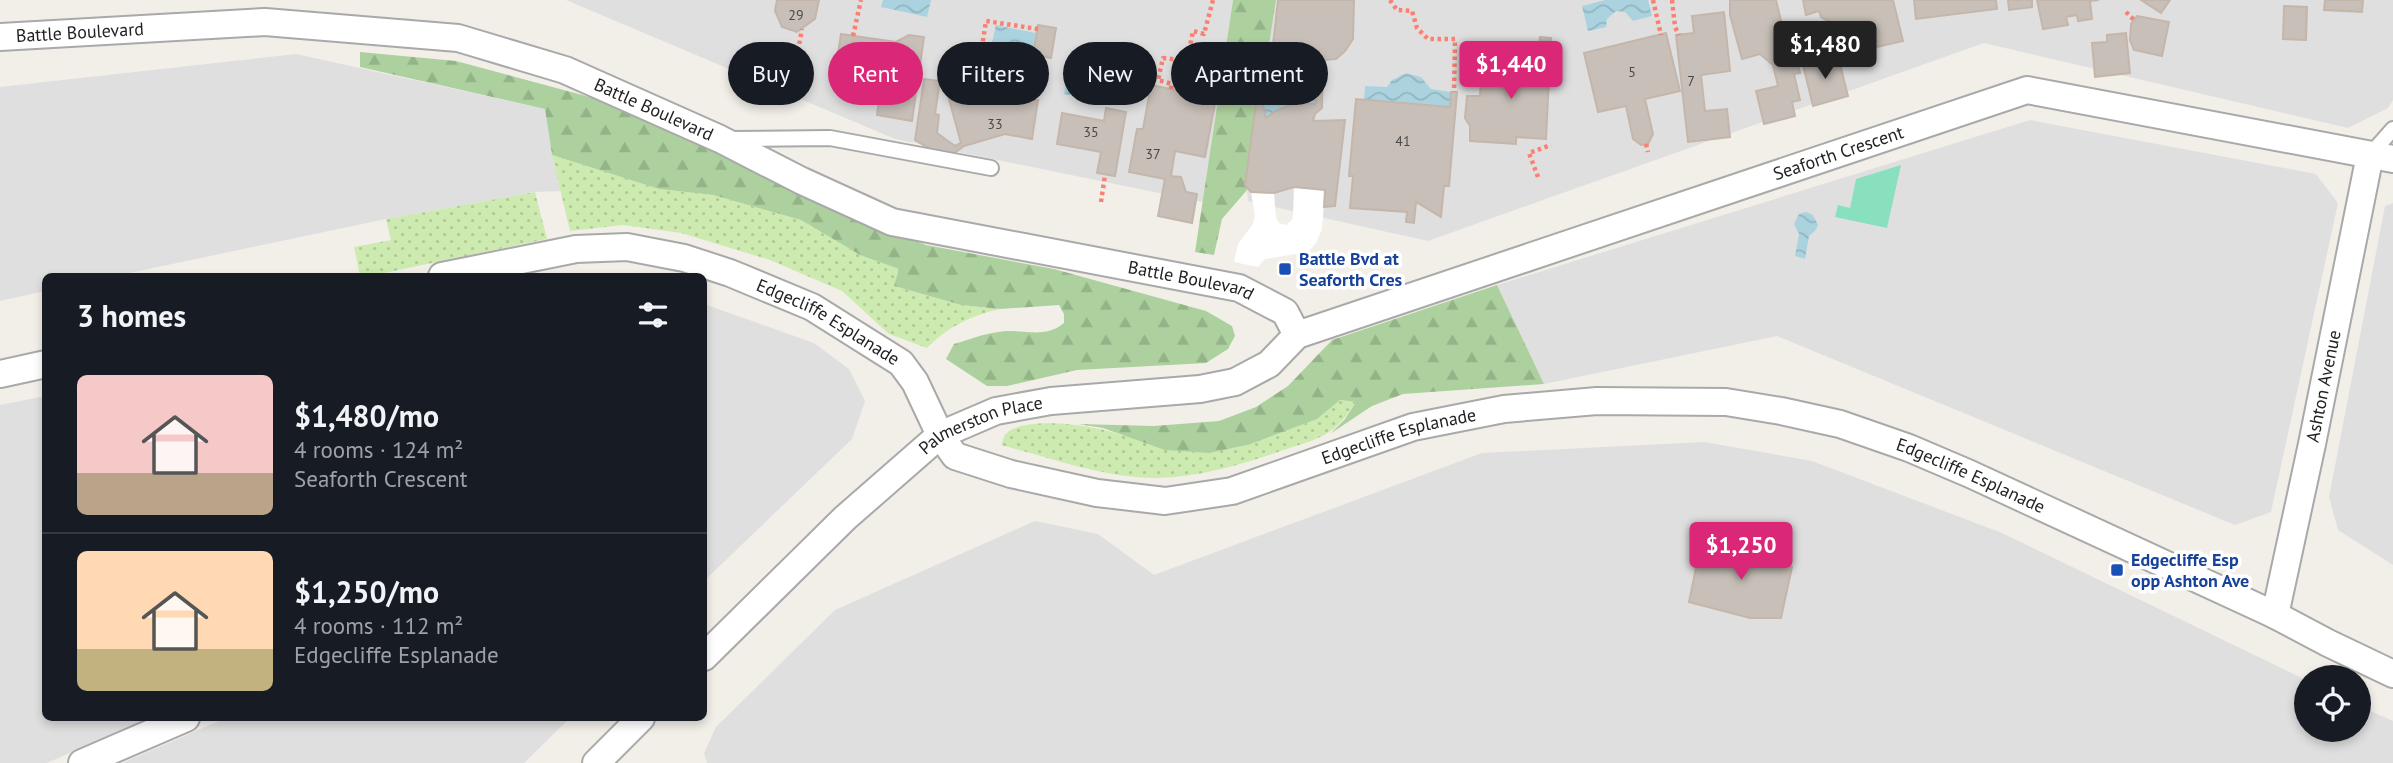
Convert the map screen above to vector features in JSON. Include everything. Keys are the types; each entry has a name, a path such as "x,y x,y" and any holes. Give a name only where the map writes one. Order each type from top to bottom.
{"street":[{"name":"Battle Boulevard","path":"0,37 265,22 458,38 565,70 720,139 802,181 892,222 1240,288 1285,312 1297,335"},
{"name":"Seaforth Crescent","path":"1297,335 2027,90 2381,157"},
{"name":"Ashton Avenue","path":"2275,615 2312,444 2381,157"},
{"name":"Edgecliffe Esplanade","path":"457,273 576,249 627,247 684,258 730,273 812,307 901,363 915,382 940,435 955,456 1011,474 1097,493 1165,501 1232,491 1413,427 1504,409 1597,401 1726,402 1781,411 1840,424 1909,448 2275,615 2393,674"},
{"name":"Palmerston Place","path":"707,653 845,517 940,435 1007,409 1051,401 1200,389 1235,382 1269,365 1297,335"},
{"path":"0,374 42,365"},
{"path":"82,763 179,721"},
{"path":"610,758 637,721"}],"lane":[{"path":"2381,157 2393,129"},
{"path":"720,139 830,138 991,168"}],"path":[{"path":"853,36 861,0"},
{"path":"1190,42 1193,31 1204,34 1213,0"},
{"path":"1390,0 1397,10 1412,11 1417,28 1428,38 1455,40 1454,92"},
{"path":"1653,0 1661,35"},
{"path":"1672,0 1675,27 1679,35"},
{"path":"2126,12 2134,20"},
{"path":"983,42 986,20 1038,29"},
{"path":"800,42 802,29"},
{"path":"1171,59 1163,58 1158,80 1171,83"},
{"path":"1646,144 1648,152"},
{"path":"1538,177 1529,153 1551,145"},
{"path":"1101,202 1105,175"}],"shaded area":[{"path":"566,0 1233,0 1227,42 1171,42 1171,105 1217,105 1203,202 895,139 814,105 814,42 728,42 728,68"},
{"path":"1276,0 2393,0 2393,100 2388,108 2348,128 1984,43 1428,241 1248,201 1247,190 1260,105 1328,105 1328,42 1270,42"},
{"path":"296,54 545,109 561,191 535,192 386,219 129,273 42,273 42,292 0,301 0,87"},
{"path":"2030,120 2316,174 2338,203 2271,512 2235,525 1777,336 1544,384 1497,285"},
{"path":"2393,203 2393,565 2338,530 2329,497 2385,206"},
{"path":"707,305 814,343 849,369 865,401 852,439 707,578"},
{"path":"42,397 42,721 143,721 47,763 0,763 0,405"},
{"path":"1704,442 1812,461 2002,533 2294,674 2294,742 2371,742 2371,711 2393,721 2393,763 707,763 704,753 716,727 835,610 1035,521 1098,534 1154,575 1482,453"},
{"path":"219,721 567,721 524,763 122,763"}],"green space":[{"path":"1233,0 1276,0 1270,42 1227,42"},
{"path":"360,52 456,61 612,103 820,202 926,245 1054,269 1206,311 1232,326 1235,336 1228,349 1206,363 1077,370 1007,386 987,386 946,359 954,344 998,332 1049,331 1064,323 1064,314 1059,305 1000,309 961,305 894,286 899,269 860,255 801,220 713,195 659,189 552,155 545,109 360,67"},
{"path":"1217,105 1260,105 1247,190 1222,219 1214,255 1195,252"},
{"path":"552,155 659,189 713,195 801,220 860,255 900,269 894,286 961,305 1000,309 960,323 927,348 889,334 842,291 770,260 681,233 623,225 570,231"},
{"path":"1901,165 1887,228 1835,217 1838,205 1850,208 1856,179"},
{"path":"535,192 547,239 384,273 359,273 354,247 391,240 386,219"},
{"path":"1497,285 1544,384 1403,394 1372,406 1330,434 1345,419 1356,402 1340,400 1317,419 1251,444 1209,453 1165,450 1103,428 1078,424 1154,426 1219,421 1256,407 1288,386 1332,340"},
{"path":"1340,400 1356,402 1339,423 1323,436 1219,470 1189,475 1158,478 1119,475 1079,467 1001,445 1005,435 1014,429 1043,423 1096,428 1121,435 1251,444 1316,419"}],"water":[{"path":"883,0 931,0 927,17 881,7"},
{"path":"1605,0 1648,0 1652,16 1633,21 1625,12 1616,11 1607,19 1606,27 1588,31 1582,6"},
{"path":"996,25 1036,33 1034,42 992,42"},
{"path":"1495,42 1545,44 1545,62 1494,60"},
{"path":"1406,73 1421,77 1431,89 1451,92 1450,107 1364,100 1365,86 1387,87 1392,80"},
{"path":"1263,105 1290,105 1276,111 1266,118"},
{"path":"1806,212 1813,215 1818,225 1809,236 1805,259 1795,256 1799,234 1794,224 1799,214"}],"pier":[{"path":"1294,187 1325,190 1322,229 1316,243 1308,252 1265,259 1258,267 1234,262 1238,244 1253,224 1255,216 1251,192 1274,193 1276,218 1279,223 1286,225 1293,216"}],"building":[{"path":"777,0 819,0 815,19 797,32 782,27 775,11"},
{"path":"1278,0 1354,0 1353,39 1336,59 1328,60 1328,42 1273,42"},
{"path":"1730,0 1776,0 1788,49 1794,48 1800,73 1794,74 1800,100 1792,102 1795,116 1764,124 1756,91 1778,86 1773,65 1760,54 1742,59 1730,15"},
{"path":"1803,0 1893,0 1903,41 1846,54 1842,36 1836,37 1833,24 1821,17 1819,11 1806,15"},
{"path":"1914,0 1996,0 1997,9 1916,19"},
{"path":"2008,0 2032,0 2032,7 2009,10"},
{"path":"2037,0 2099,0 2090,1 2092,19 2078,21 2077,15 2066,17 2068,25 2043,29"},
{"path":"2141,0 2170,0 2161,13"},
{"path":"2325,0 2363,0 2362,12 2324,10"},
{"path":"2284,6 2307,7 2306,40 2283,39"},
{"path":"1724,12 1730,71 1701,75 1705,111 1727,109 1730,137 1688,142 1676,35 1694,33 1692,16"},
{"path":"2137,16 2169,22 2162,56 2134,50 2130,40 2131,24"},
{"path":"1038,25 1056,28 1051,58 1049,42 1035,42"},
{"path":"1666,33 1680,91 1645,99 1653,134 1648,144 1641,145 1633,139 1626,106 1598,112 1584,53"},
{"path":"2126,33 2130,73 2095,77 2092,43 2107,42 2107,35"},
{"path":"841,34 896,42 840,42"},
{"path":"909,35 924,37 923,44 896,42"},
{"path":"1540,37 1551,38 1546,139 1516,137 1516,144 1470,141 1470,126 1465,118 1467,96 1480,96 1482,59 1545,62 1545,44 1539,44"},
{"path":"1838,56 1848,96 1813,106 1803,65"},
{"path":"924,79 937,81 937,133 955,146 961,143 951,105 1037,105 1032,139 1005,134 964,146 952,155 930,149 915,140 920,105 923,105"},
{"path":"1157,86 1171,89 1171,105 1215,105 1205,157 1175,151 1171,176 1181,177 1186,192 1197,194 1192,223 1158,216 1165,179 1129,172 1137,129 1143,129 1147,105 1157,105"},
{"path":"1451,92 1457,92 1449,186 1444,186 1441,217 1416,202 1414,223 1406,222 1407,212 1350,208 1353,176 1349,176 1356,99 1450,107"},
{"path":"878,105 914,105 912,121 877,115"},
{"path":"1256,105 1263,105 1266,118 1290,105 1322,105 1313,121 1345,120 1335,206 1324,207 1325,190 1294,187 1274,193 1251,192 1245,185"},
{"path":"1106,108 1126,112 1115,176 1097,173 1101,152 1057,144 1062,113 1104,121"},
{"path":"1739,538 1753,540 1761,554 1792,567 1781,618 1750,618 1689,602 1698,558 1707,560 1709,552 1720,545 1731,546"}],"place":[{"name":"Battle Bvd at Seaforth Cres","path":"1285,269"},
{"name":"Edgecliffe Esp opp Ashton Ave","path":"2117,570"}]}
